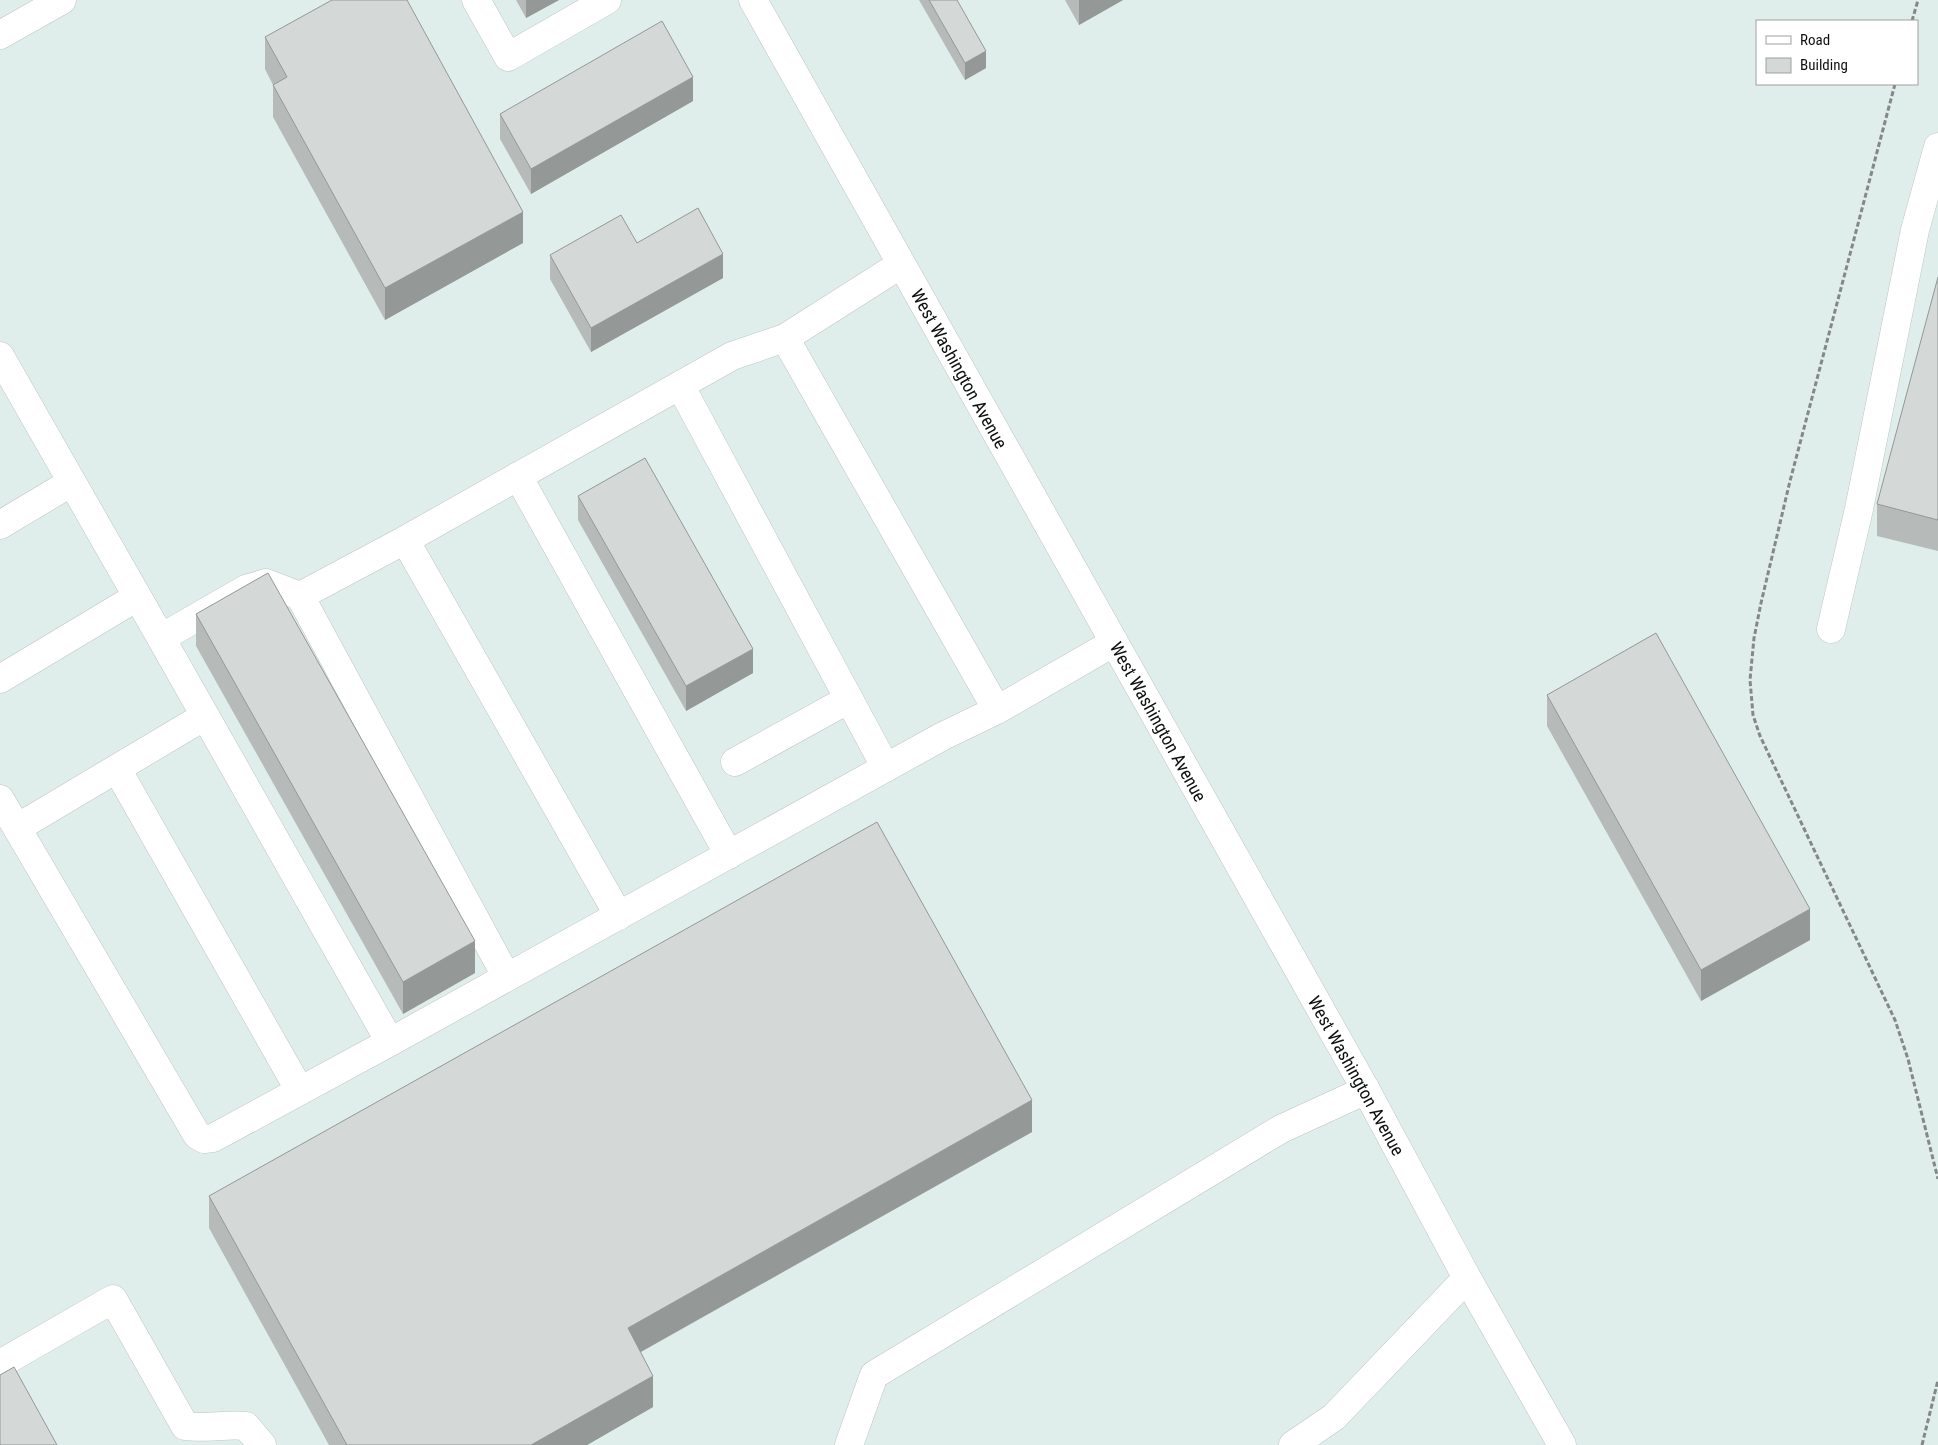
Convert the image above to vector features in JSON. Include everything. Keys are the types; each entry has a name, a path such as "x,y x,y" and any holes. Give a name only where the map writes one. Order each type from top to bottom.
{"main road":[{"path":"0,35 62,0"},
{"path":"476,0 508,57 607,0"},
{"name":"West Washington Avenue","path":"753,0 900,265 1366,1090 1467,1278 1562,1445"},
{"path":"1831,629 1859,509 1915,230 1938,147"},
{"path":"300,596 405,540 732,356 785,338 900,265"},
{"path":"785,338 997,710"},
{"path":"0,356 390,1042"},
{"path":"680,385 886,768"},
{"path":"518,476 729,855"},
{"path":"0,525 72,482"},
{"path":"405,540 619,916"},
{"path":"161,638 246,589 266,583 300,596 506,976"},
{"path":"0,679 137,597"},
{"path":"0,799 197,1135 204,1139 213,1138 943,736 997,710 1114,643"},
{"path":"735,762 849,699"},
{"path":"17,828 206,716"},
{"path":"117,769 300,1091"},
{"path":"849,1445 874,1375 1281,1129 1366,1090"},
{"path":"1293,1445 1334,1417 1467,1278"},
{"path":"0,1364 113,1299 185,1426 199,1428 230,1424 246,1426 262,1445"}],"path":[{"path":"1912,20 1918,0"},
{"path":"1922,1445 1938,1380"}],"shaded area":[{"path":"0,0 1938,0 1938,1445 0,1445"}],"building":[{"path":"332,0 407,0 523,212 385,288 273,85 287,77 265,37"},
{"path":"929,0 957,0 986,51 965,63"},
{"path":"662,21 693,77 531,169 500,114"},
{"path":"698,208 723,254 591,328 550,255 621,215 637,243"},
{"path":"1938,277 1938,520 1877,504"},
{"path":"645,458 753,649 686,686 578,496"},
{"path":"268,573 475,941 403,982 196,614"},
{"path":"1656,633 1810,909 1701,970 1547,695"},
{"path":"877,822 1032,1100 628,1328 653,1376 531,1445 347,1445 209,1196"},
{"path":"14,1367 57,1445 0,1445 0,1375"}]}
